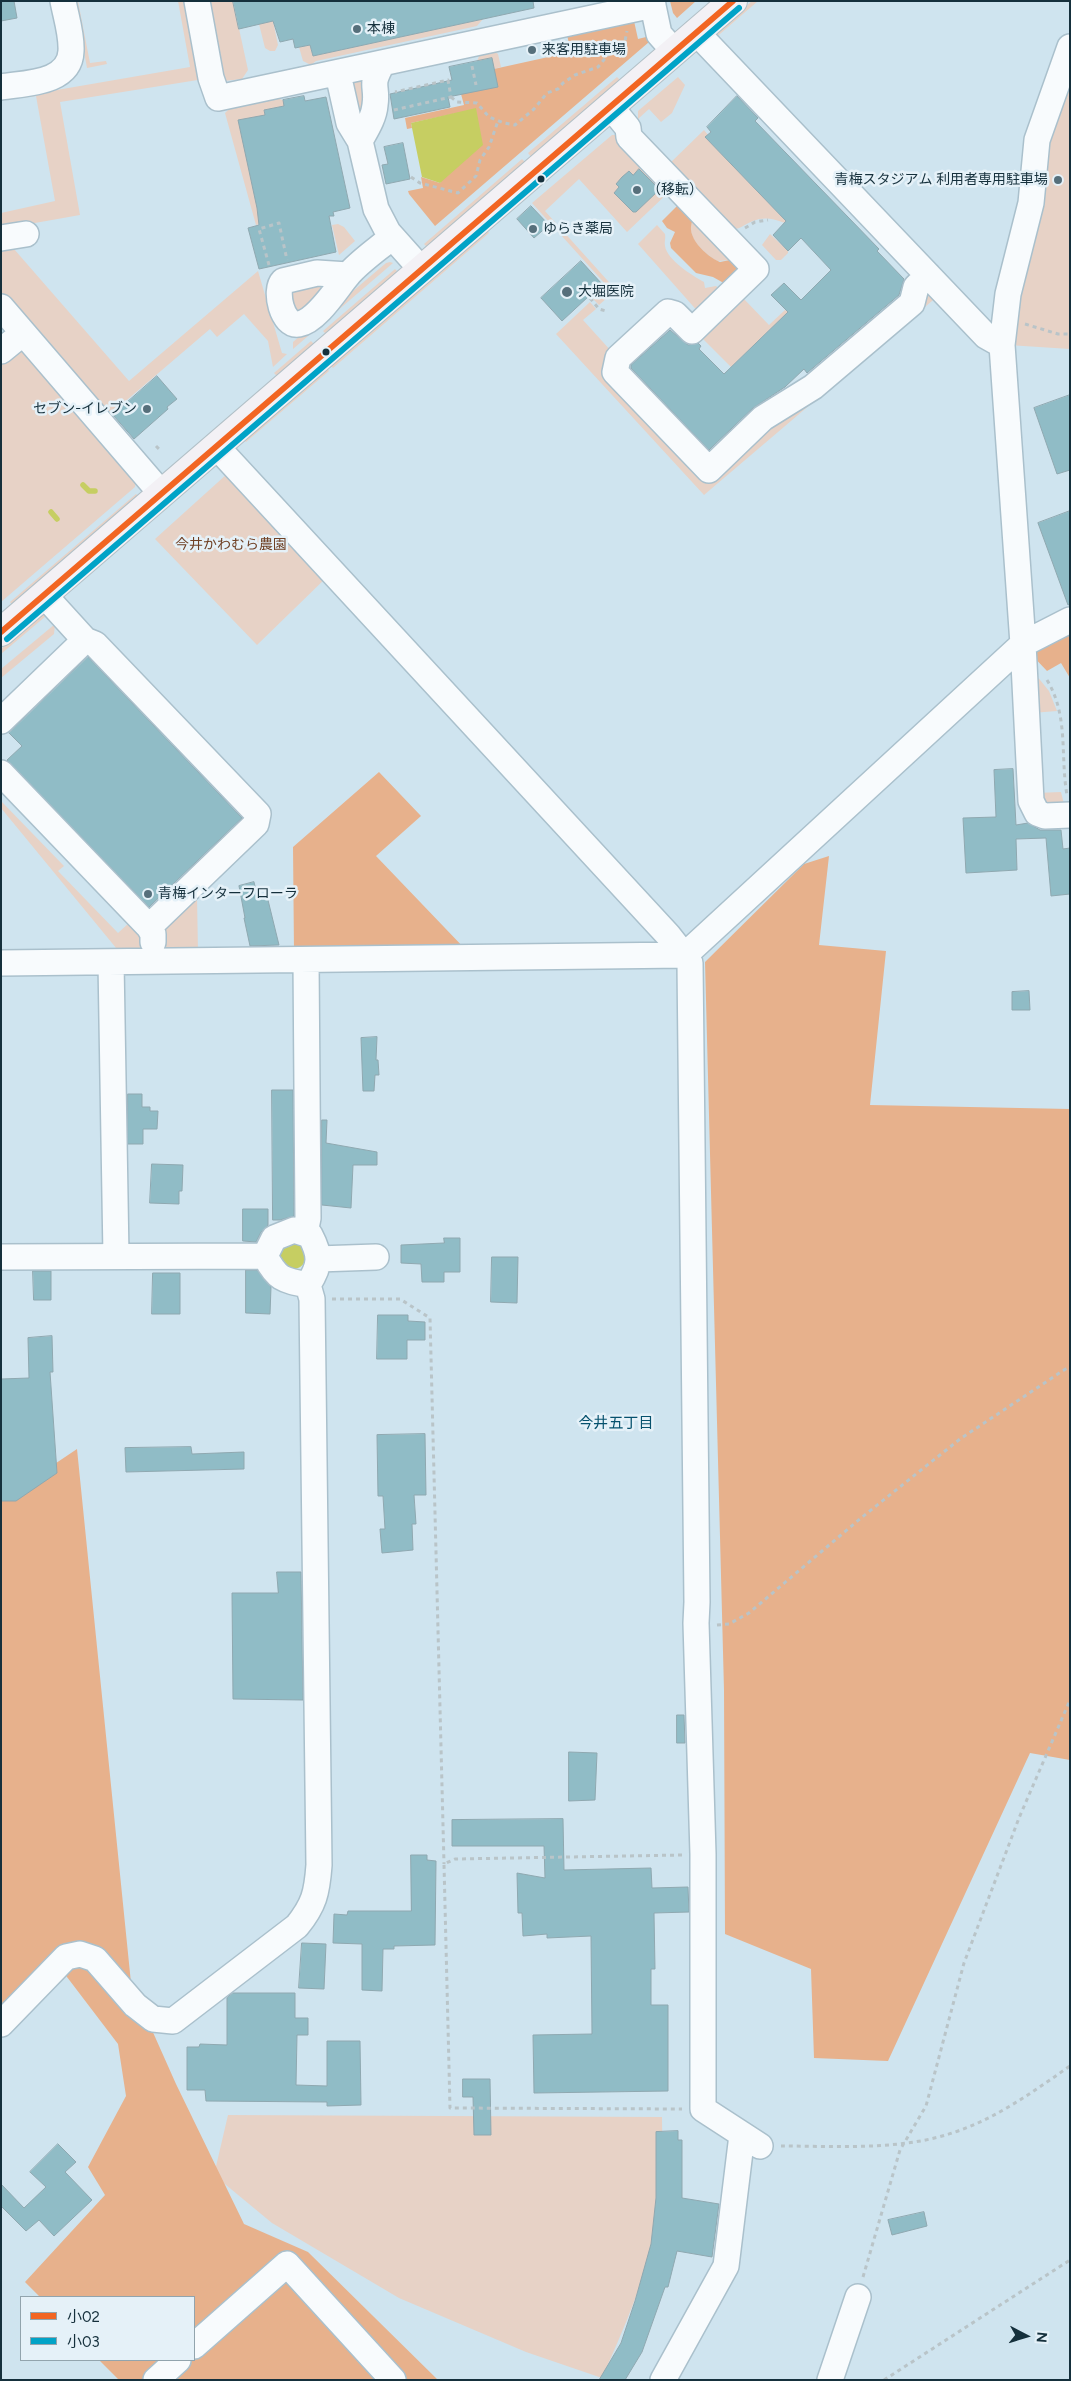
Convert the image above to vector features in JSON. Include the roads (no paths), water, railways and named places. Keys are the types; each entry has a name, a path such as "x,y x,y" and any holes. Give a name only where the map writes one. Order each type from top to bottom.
{"main road":[{"path":"3,628 44,595 732,1"}],"street":[{"path":"1,88 49,79 60,74 68,64 71,52 63,1"},
{"path":"197,1 211,78 218,98 338,74 653,3 658,34 674,51"},
{"path":"696,32 986,336 1002,345"},
{"path":"1068,815 1045,816 1037,813 1033,807 1002,345 1008,294 1031,203 1037,140 1070,47"},
{"path":"360,141 374,114 376,102 373,86 374,78 382,64"},
{"path":"338,74 349,123 360,141 376,209 392,237 421,269"},
{"path":"610,106 628,128 629,138 756,269 692,331 675,314 668,312 618,358 615,372 709,470 763,418 813,387 912,303 916,287 928,276"},
{"path":"1,238 26,234"},
{"path":"348,275 392,237"},
{"path":"1,307 161,493"},
{"path":"1,351 23,333"},
{"path":"216,446 690,963 698,1602 696,1623 703,1854 703,2109 751,2140 726,2266 663,2380"},
{"path":"44,595 85,640 95,644 258,814 256,824 149,927"},
{"path":"1,963 684,955 1023,653 1070,620"},
{"path":"1,721 85,640"},
{"path":"1,773 149,927 153,934 154,962"},
{"path":"305,1233 308,1218 306,960"},
{"path":"111,962 116,1256"},
{"path":"1,2024 66,1957 80,1954 96,1959 135,2005 153,2019 173,2021 297,1926 310,1910 317,1891 319,1865 310,1292 319,1252 310,1234 294,1230 274,1238 264,1256"},
{"path":"1,1257 264,1256"},
{"path":"264,1256 274,1274 310,1292"},
{"path":"318,1259 376,1257"},
{"path":"195,2345 287,2264 393,2380"},
{"path":"830,2380 858,2297"},
{"path":"156,2380 177,2361"}],"waterway":[{"path":"83,485 89,491 95,491"},
{"path":"51,512 57,519"}],"place":[{"name":"本棟","path":"357,29"},
{"name":"来客用駐車場","path":"532,50"},
{"name":"青梅スタジアム 利用者専用駐車場","path":"1058,180"},
{"name":"（移転）","path":"637,190"},
{"name":"ゆらき薬局","path":"533,229"},
{"name":"大堀医院","path":"567,292"},
{"name":"セブン-イレブン","path":"147,409"},
{"name":"青梅インターフローラ","path":"148,894"}],"district":[{"name":"今井五丁目","path":"616,1424"}],"park label":[{"name":"今井かわむら農園","path":"231,545"}]}
